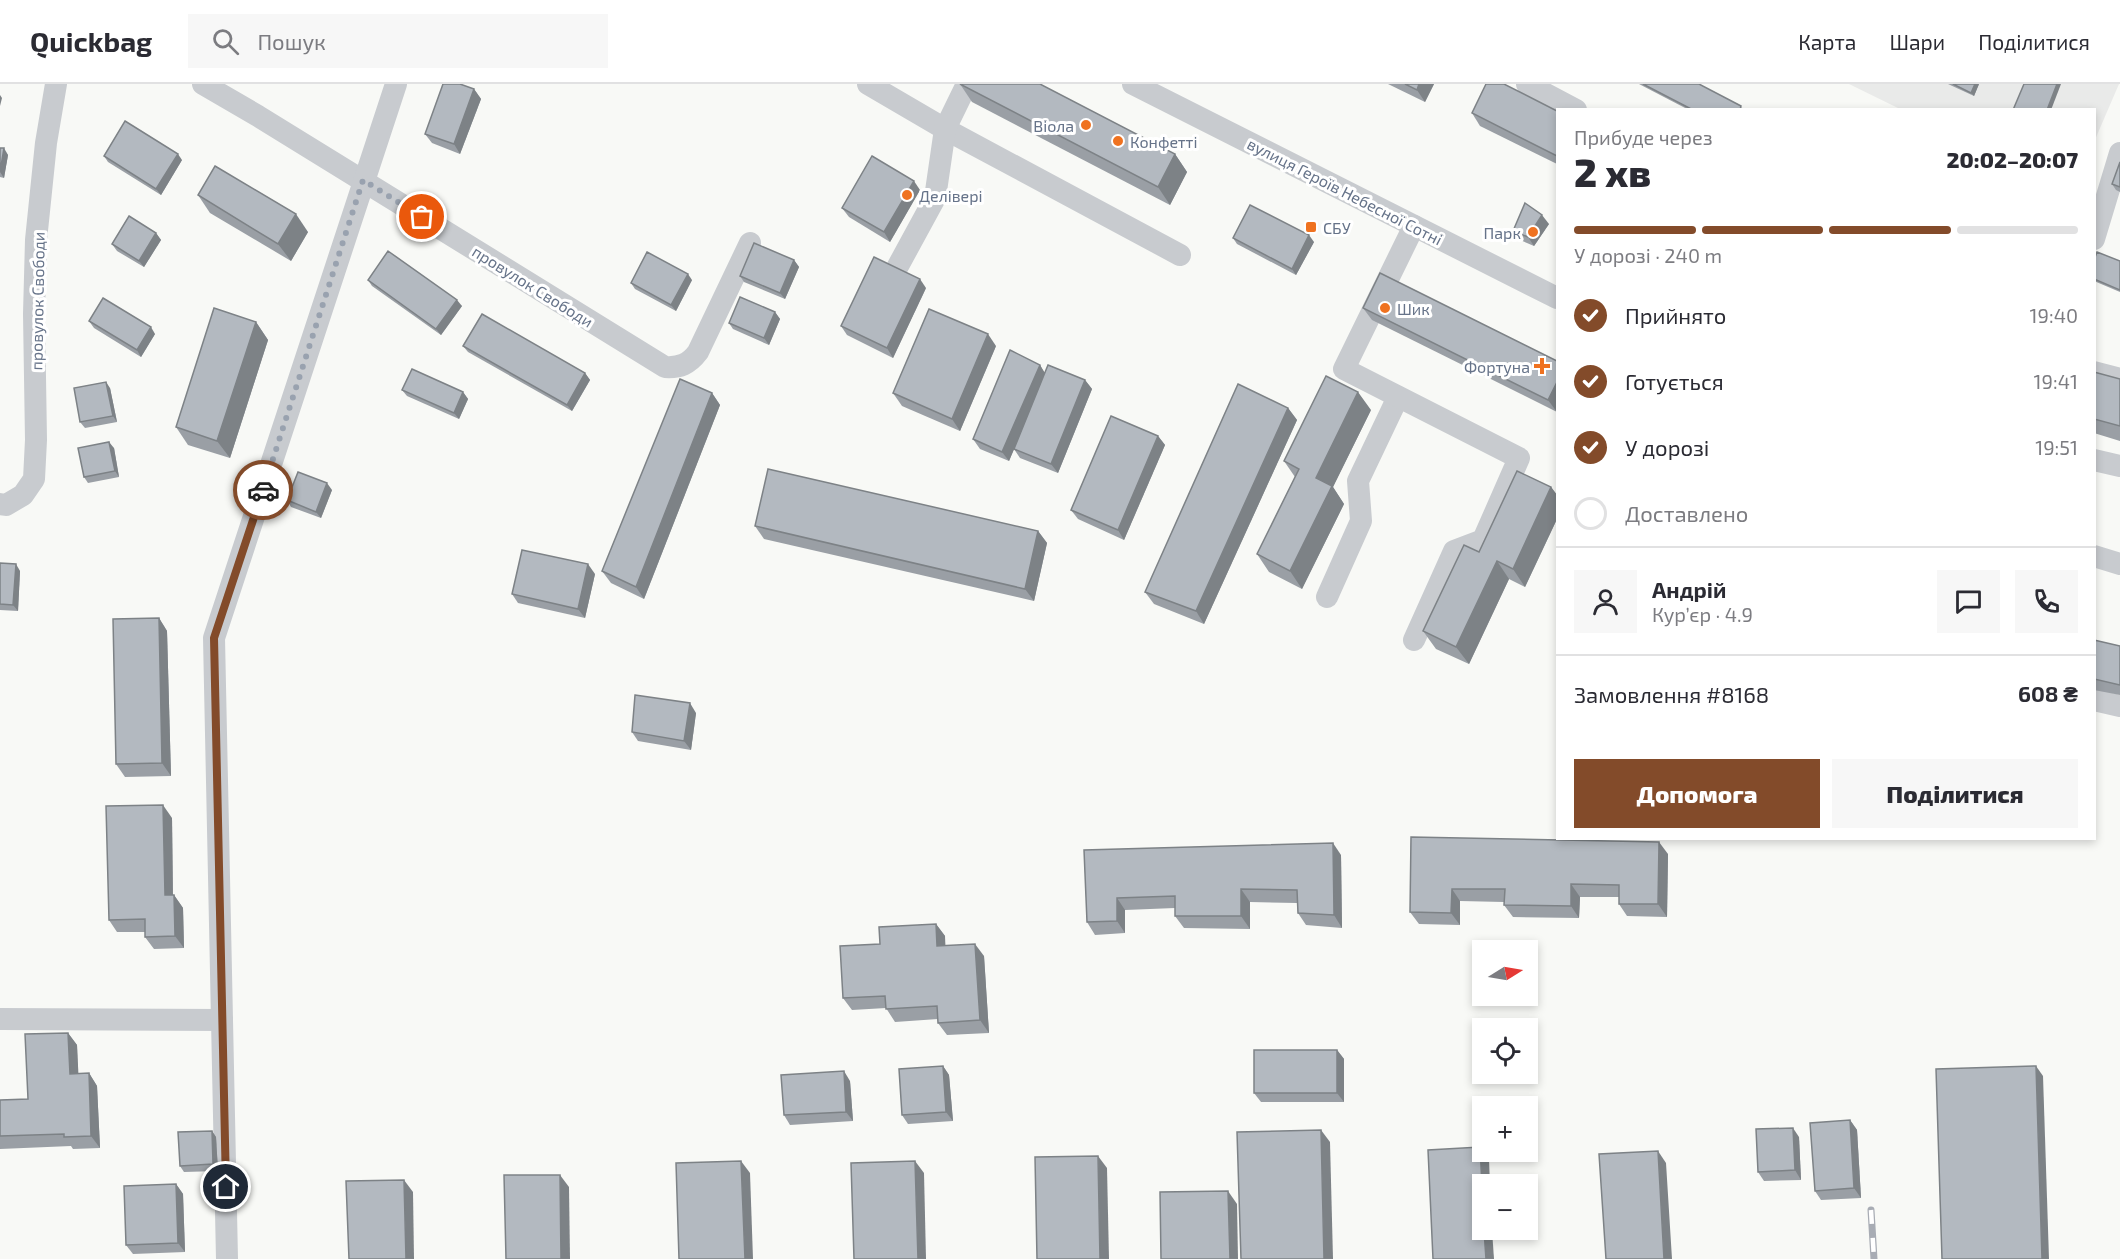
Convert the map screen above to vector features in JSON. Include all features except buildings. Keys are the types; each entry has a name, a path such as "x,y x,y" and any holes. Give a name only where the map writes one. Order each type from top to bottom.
{"street":[{"name":"провулок Свободи","path":"3,504 23,495 34,479 36,240 46,143 56,84"},
{"name":"провулок Свободи","path":"203,84 665,367 684,365 698,352 750,243"},
{"path":"227,1259 214,638 396,84"},
{"path":"868,84 945,129 1180,255"},
{"path":"898,266 935,198 945,129 967,84"},
{"path":"1527,84 1572,108"},
{"name":"вулиця Героїв Небесної Сотні","path":"1140,86 1556,297"},
{"path":"2096,232 2120,153"},
{"path":"1414,226 1344,369 1519,458 1483,540 1454,551 1414,640"},
{"path":"2096,373 2120,379"},
{"path":"1327,597 1361,521 1358,481 1398,397"},
{"path":"2096,460 2120,466"},
{"path":"2096,557 2120,564"},
{"path":"2096,700 2120,706"},
{"path":"0,1019 222,1020"}],"shaded area":[{"path":"1849,84 2119,84 2096,137 2096,108 1898,108"}],"railway":[{"path":"1871,1210 1874,1259"}],"way so far":[{"path":"263,490 363,180 422,217"}],"place":[{"name":"Віола","path":"1086,125"},
{"name":"Конфетті","path":"1118,141"},
{"name":"Делівері","path":"907,195"},
{"name":"СБУ","path":"1311,227"},
{"name":"Парк","path":"1533,232"},
{"name":"Шик","path":"1385,308"},
{"name":"Фортуна","path":"1542,366"}],"route":[{"path":"226,1187 214,638 263,490"}]}
